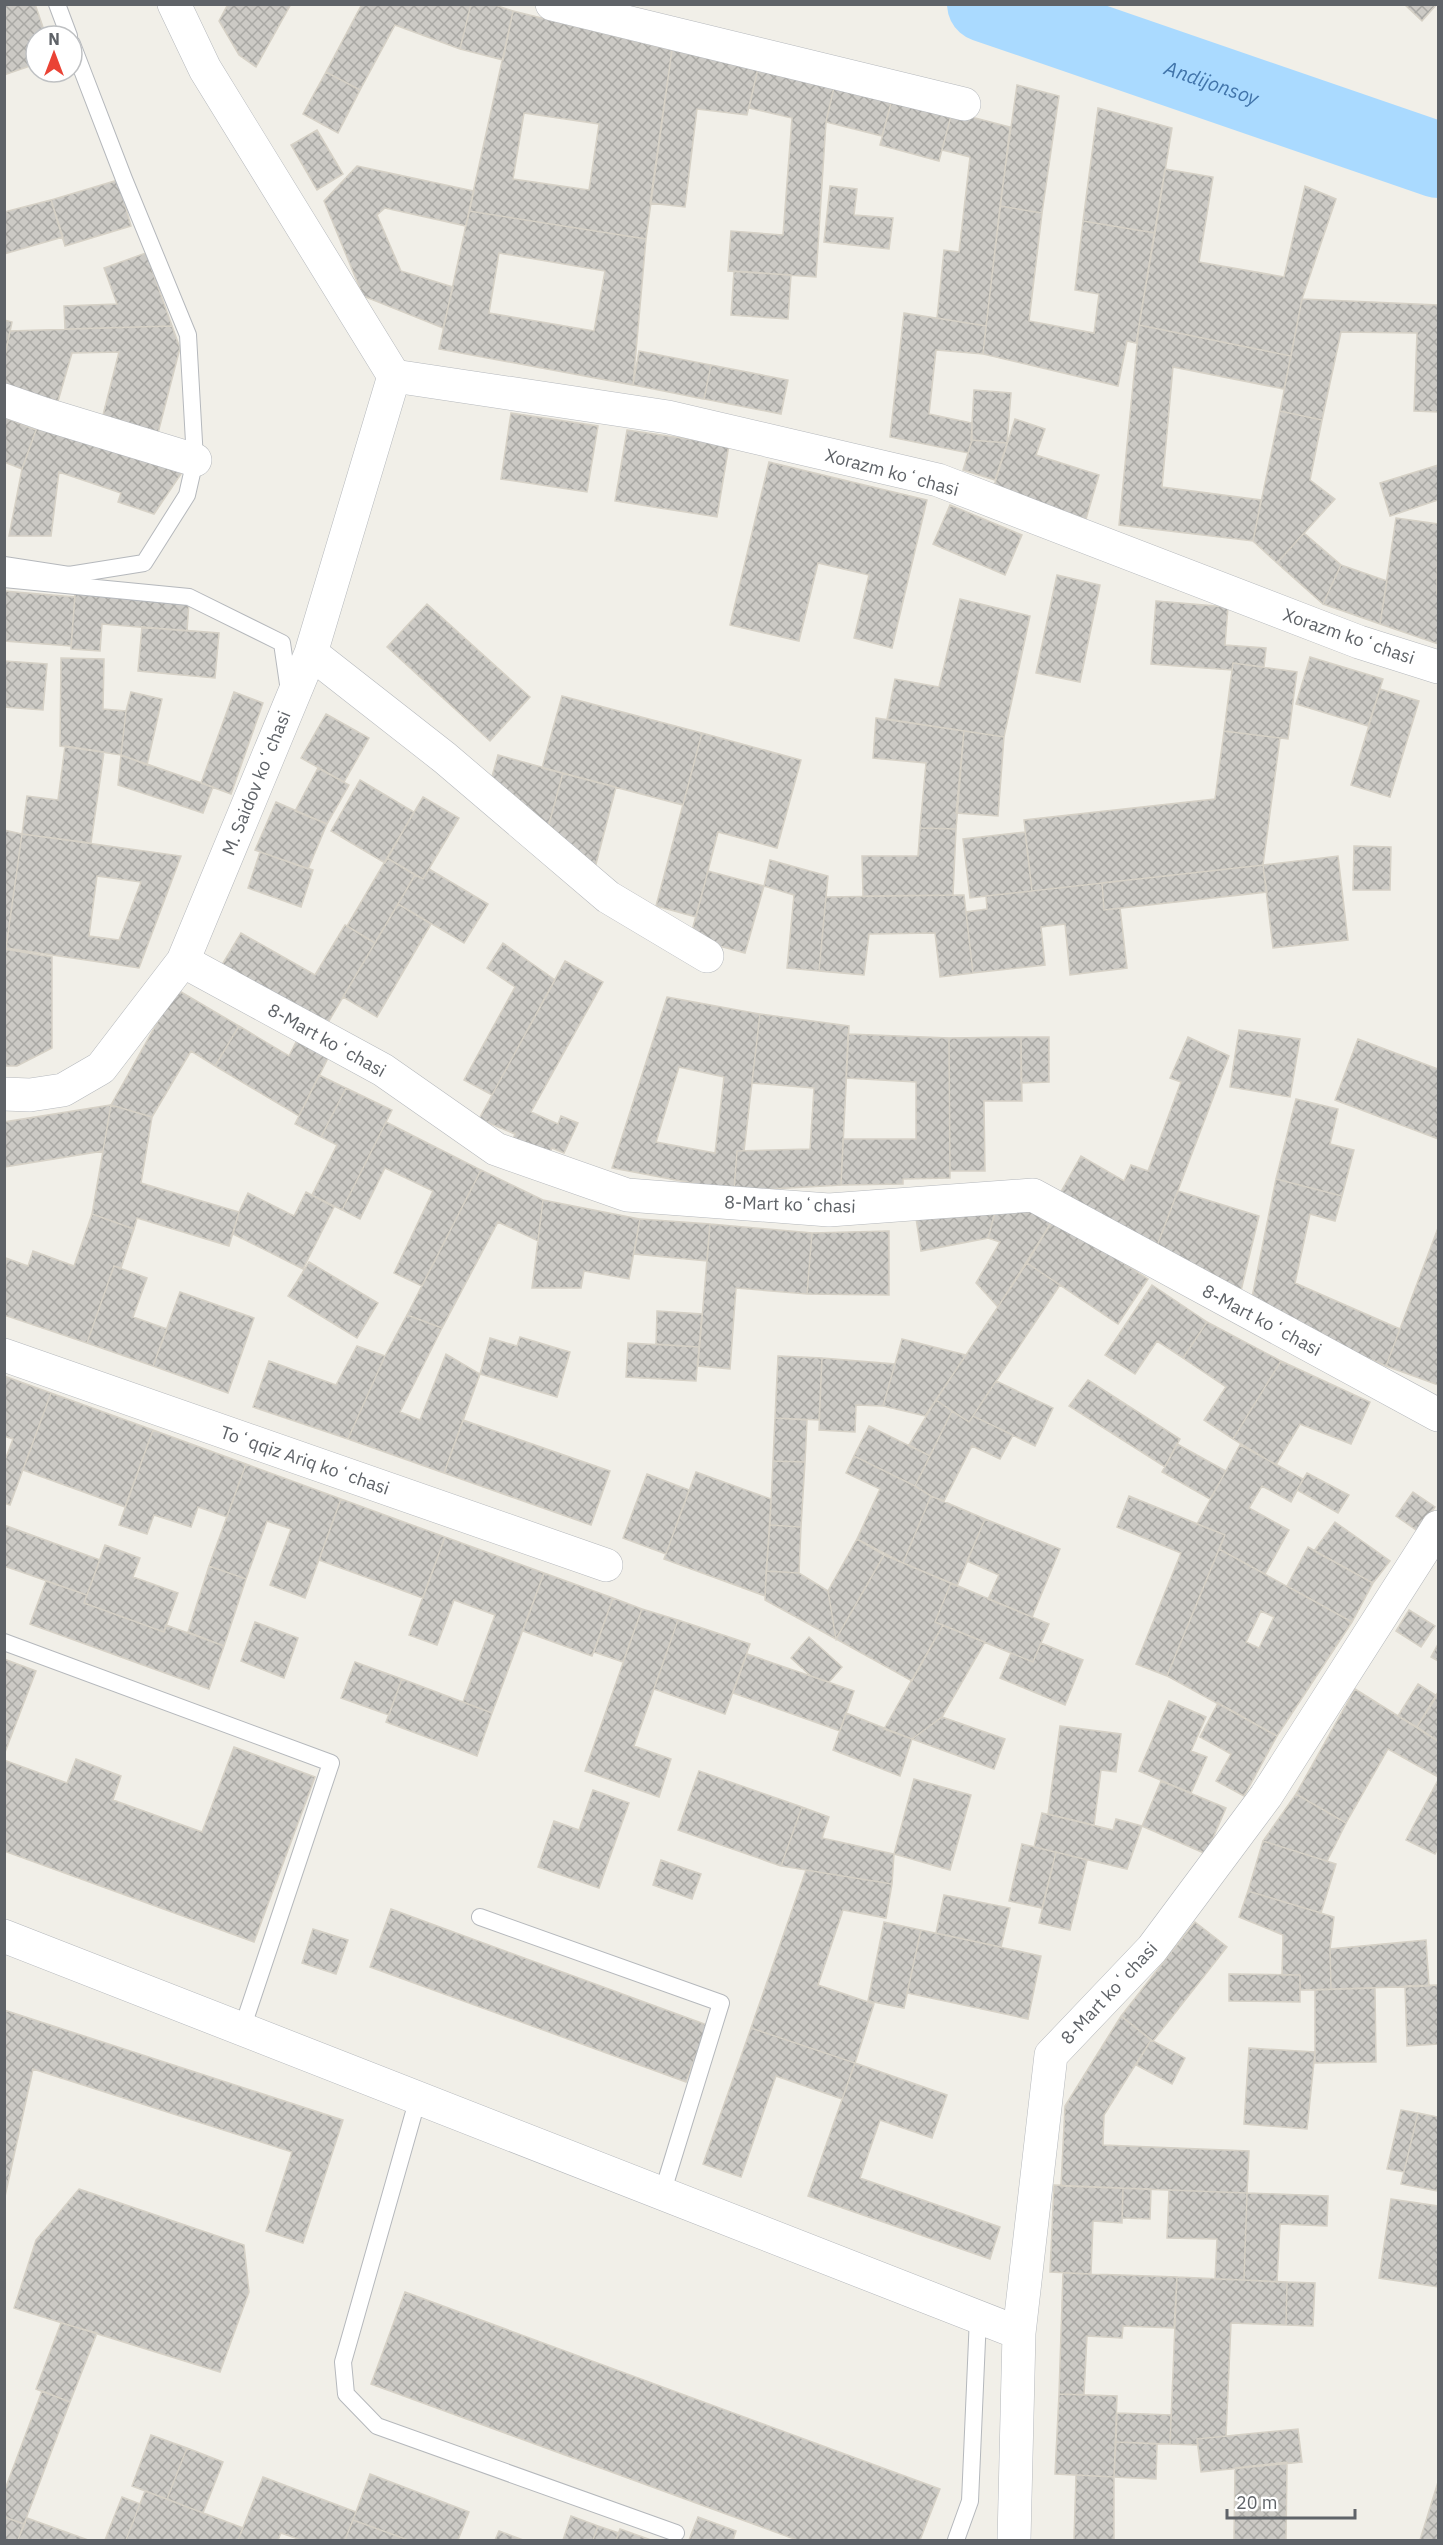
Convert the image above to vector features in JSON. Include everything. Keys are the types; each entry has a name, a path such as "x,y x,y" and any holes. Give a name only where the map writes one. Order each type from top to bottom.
{"street":[{"path":"174,4 205,69 394,376"},
{"path":"552,4 964,104"},
{"name":"M. Saidov koʻchasi","path":"4,1094 30,1095 63,1090 101,1068 183,960 290,698 311,653 394,376"},
{"name":"Xorazm koʻchasi","path":"394,376 668,417 938,480 1359,642 1438,667"},
{"path":"4,400 195,460"},
{"path":"311,653 445,758 608,897 707,956"},
{"name":"8-Mart koʻchasi","path":"183,960 383,1070 496,1149 627,1195 829,1210 1033,1195 1438,1415"},
{"name":"Toʻqqiz Ariq koʻchasi","path":"4,1355 606,1565"},
{"name":"8-Mart koʻchasi","path":"1014,2541 1019,2333 1051,2055 1152,1950 1266,1796 1438,1527"},
{"path":"4,1936 1019,2333"}],"lane":[{"path":"57,4 64,24"},
{"path":"4,566 69,575 144,563 187,495 195,460 188,335 84,75"},
{"path":"4,579 189,597 282,643 290,698"},
{"path":"4,1642 331,1763 242,2029"},
{"path":"480,1917 721,2003 662,2194"},
{"path":"418,2098 343,2362 346,2394 377,2426 676,2533"},
{"path":"956,2541 970,2501 978,2317"}],"building":[{"path":"4,4 35,4 42,24 24,24 24,68 4,75"},
{"path":"228,4 291,4 256,67 239,55 219,21"},
{"path":"362,4 471,4 460,49 395,25 360,90 326,72"},
{"path":"471,4 492,4 513,11 503,60 460,49"},
{"path":"1404,4 1437,4 1422,21"},
{"path":"513,11 672,50 646,239 469,211","holes":["524,113 599,124 589,190 513,179"]},
{"path":"672,50 759,64 747,115 697,109 685,207 650,203"},
{"path":"759,64 835,83 826,122 816,277 728,271 731,231 783,235 792,118 749,108"},
{"path":"326,72 360,90 338,133 303,114"},
{"path":"835,83 893,96 882,136 826,122"},
{"path":"1017,85 1059,96 1042,213 1000,206"},
{"path":"893,96 952,112 939,161 880,145"},
{"path":"1098,108 1172,128 1155,233 1083,221"},
{"path":"952,112 1010,127 986,326 937,318 944,250 959,252 970,157 942,150"},
{"path":"317,130 343,174 317,190 291,145"},
{"path":"357,166 474,191 466,226 385,208 377,215 401,271 453,287 443,328 363,296 324,201"},
{"path":"1165,169 1213,177 1199,262 1284,277 1305,186 1336,199 1302,299 1291,356 1139,325"},
{"path":"118,180 131,226 65,246 51,200"},
{"path":"830,186 857,189 854,215 893,218 889,249 824,242"},
{"path":"51,200 63,237 4,254 4,212"},
{"path":"1000,206 1042,213 1029,321 1094,333 1099,294 1075,290 1083,221 1155,233 1136,343 1127,341 1118,386 983,354"},
{"path":"469,211 646,239 633,385 439,349","holes":["499,253 605,271 594,331 489,313"]},
{"path":"146,253 172,326 65,329 64,306 117,304 104,268"},
{"path":"734,271 791,275 788,319 731,315"},
{"path":"1302,299 1438,305 1438,412 1414,411 1417,333 1341,332 1322,420 1280,411"},
{"path":"904,313 986,326 983,354 936,350 929,414 972,423 972,440 968,453 890,437"},
{"path":"4,320 12,322 4,360"},
{"path":"1139,325 1291,356 1284,389 1173,367 1162,487 1261,500 1253,541 1119,525"},
{"path":"172,326 180,348 158,433 102,419 119,352 72,353 58,401 4,387 4,360 10,331"},
{"path":"639,351 711,365 704,399 633,385"},
{"path":"711,365 788,380 781,414 704,399"},
{"path":"974,390 1011,393 1007,443 971,440"},
{"path":"1280,411 1322,420 1310,480 1335,499 1277,563 1253,541"},
{"path":"511,413 598,426 587,492 501,479"},
{"path":"4,417 36,430 22,469 4,462"},
{"path":"1015,419 1045,429 1036,455 1099,475 1086,519 993,489"},
{"path":"39,422 183,471 154,514 118,502 121,493 59,472 51,536 9,536 22,469"},
{"path":"627,430 729,445 717,517 615,501"},
{"path":"972,440 1007,443 995,480 963,470"},
{"path":"769,462 927,500 892,648 854,638 869,575 818,563 799,641 730,625"},
{"path":"1438,465 1438,500 1390,516 1380,483"},
{"path":"950,505 1022,535 1005,575 933,544"},
{"path":"1396,518 1438,524 1438,644 1380,624"},
{"path":"1304,533 1341,565 1323,604 1277,563"},
{"path":"1341,565 1387,581 1380,624 1323,604"},
{"path":"1057,575 1100,585 1080,682 1036,673"},
{"path":"4,591 75,597 71,646 4,641"},
{"path":"75,593 189,602 187,631 102,624 100,651 71,649"},
{"path":"960,599 1030,616 1004,737 887,719 895,679 939,687"},
{"path":"1156,601 1228,607 1225,645 1266,648 1264,667 1233,663 1232,670 1151,664"},
{"path":"427,604 530,697 490,741 387,647"},
{"path":"142,627 219,633 215,678 138,671"},
{"path":"1310,657 1383,679 1368,726 1296,704"},
{"path":"61,658 104,659 103,709 126,711 121,755 60,746"},
{"path":"4,661 47,664 43,710 4,707"},
{"path":"1233,663 1297,672 1288,739 1224,731"},
{"path":"1380,689 1419,701 1390,797 1351,785"},
{"path":"131,692 162,699 147,765 121,755 126,711"},
{"path":"234,692 263,703 231,794 201,783"},
{"path":"562,696 702,733 683,805 542,768"},
{"path":"326,714 369,738 344,782 301,758"},
{"path":"876,718 964,731 956,829 920,828 926,763 873,758"},
{"path":"964,731 1004,737 998,816 956,813"},
{"path":"1224,731 1280,738 1263,865 1032,891 1024,820 1215,799"},
{"path":"702,733 801,760 777,848 718,832 696,917 656,906"},
{"path":"65,746 104,752 91,843 22,834 27,796 58,800"},
{"path":"121,755 213,787 203,813 118,785"},
{"path":"498,755 563,773 547,831 491,780"},
{"path":"318,768 349,785 327,824 295,811"},
{"path":"563,773 616,787 595,868 547,831"},
{"path":"360,780 414,812 385,863 331,831"},
{"path":"423,797 459,818 423,879 387,858"},
{"path":"276,802 327,824 308,869 255,850"},
{"path":"920,828 956,829 953,895 863,896 862,856 918,856"},
{"path":"4,830 22,834 6,948 4,948"},
{"path":"1025,832 1032,891 970,898 963,839"},
{"path":"22,834 181,856 139,968 6,948","holes":["97,876 141,882 119,940 89,936"]},
{"path":"1354,846 1391,847 1390,890 1353,890"},
{"path":"260,852 313,870 301,907 248,888"},
{"path":"1338,856 1348,940 1273,948 1263,865"},
{"path":"387,858 415,875 375,943 347,926"},
{"path":"770,860 828,876 819,971 787,968 794,895 764,886"},
{"path":"1263,865 1267,892 1104,910 1102,883"},
{"path":"429,869 488,904 464,943 398,904 415,875 423,879"},
{"path":"708,871 764,886 745,953 690,938"},
{"path":"1102,883 1104,910 1120,908 1127,968 1070,975 1065,924 1041,927 1045,965 973,973 966,912 987,909 986,896"},
{"path":"964,895 973,973 940,977 935,933 869,934 864,975 819,971 826,897"},
{"path":"398,904 431,924 377,1017 343,997"},
{"path":"345,925 375,943 323,1031 220,968 241,933 315,975"},
{"path":"503,943 555,980 492,1095 464,1080 515,987 487,968"},
{"path":"4,949 52,957 52,1048 17,1066 4,1066"},
{"path":"565,961 603,982 531,1112 558,1124 561,1116 578,1123 564,1153 552,1148 549,1154 513,1139 515,1134 479,1119"},
{"path":"176,989 239,1026 215,1066 191,1051 152,1117 111,1105"},
{"path":"667,997 760,1014 744,1151 737,1151 734,1191 612,1168","holes":["679,1067 724,1077 715,1153 656,1142"]},
{"path":"760,1014 849,1026 841,1185 734,1191 737,1151 810,1149 814,1088 752,1083"},
{"path":"239,1026 289,1056 298,1038 329,1056 299,1116 215,1066"},
{"path":"1239,1030 1300,1039 1290,1097 1230,1087"},
{"path":"848,1034 949,1038 950,1178 903,1179 903,1184 841,1185 843,1139 916,1139 916,1082 846,1078"},
{"path":"1021,1037 1049,1037 1049,1082 1021,1083"},
{"path":"1021,1037 1022,1101 984,1101 985,1171 950,1171 949,1038"},
{"path":"1188,1037 1229,1056 1155,1251 1058,1197 1081,1156 1124,1181 1131,1165 1148,1171 1181,1082 1170,1078"},
{"path":"1358,1039 1438,1069 1438,1139 1335,1100"},
{"path":"319,1075 346,1088 321,1137 295,1124"},
{"path":"346,1088 392,1110 342,1210 312,1195 337,1145 321,1137"},
{"path":"1296,1099 1338,1109 1330,1144 1354,1150 1342,1196 1276,1179"},
{"path":"111,1105 103,1151 4,1167 4,1122"},
{"path":"111,1105 152,1117 141,1183 239,1212 229,1246 137,1218 134,1229 92,1214"},
{"path":"386,1122 481,1170 422,1286 394,1273 433,1191 385,1168 360,1219 342,1210"},
{"path":"481,1170 543,1200 538,1241 498,1222 442,1328 407,1315"},
{"path":"1276,1179 1342,1196 1335,1221 1310,1214 1295,1283 1400,1329 1386,1366 1250,1307"},
{"path":"1178,1191 1259,1216 1239,1299 1155,1251"},
{"path":"306,1192 334,1207 303,1269 233,1234 239,1212 248,1193 294,1216"},
{"path":"543,1200 640,1219 629,1279 584,1271 581,1288 532,1288"},
{"path":"998,1202 1054,1218 998,1307 976,1283 1000,1242 988,1238"},
{"path":"998,1202 988,1238 921,1251 916,1218"},
{"path":"92,1214 134,1229 121,1268 114,1266 87,1343 4,1315 6,1258 28,1266 33,1251 74,1266"},
{"path":"1054,1218 1148,1279 1118,1324 1027,1263"},
{"path":"640,1219 710,1224 707,1261 634,1254"},
{"path":"710,1224 812,1233 807,1294 736,1288 730,1369 698,1366"},
{"path":"1438,1228 1438,1385 1386,1366"},
{"path":"889,1231 889,1295 807,1294 812,1233"},
{"path":"309,1262 378,1303 357,1338 288,1296"},
{"path":"1027,1263 1060,1285 969,1422 936,1400"},
{"path":"114,1266 147,1278 133,1317 167,1329 153,1366 87,1343"},
{"path":"1152,1285 1207,1322 1183,1358 1157,1341 1135,1374 1105,1355"},
{"path":"180,1292 254,1318 228,1393 153,1366"},
{"path":"657,1311 702,1314 699,1347 656,1344"},
{"path":"407,1315 442,1328 400,1412 420,1420 446,1354 480,1374 444,1473 348,1439 385,1356"},
{"path":"1207,1322 1281,1361 1233,1439 1204,1420 1226,1387 1183,1358"},
{"path":"520,1337 570,1352 557,1397 480,1374 490,1338 517,1346"},
{"path":"902,1339 966,1355 925,1416 883,1406"},
{"path":"628,1343 699,1347 696,1381 626,1377"},
{"path":"357,1346 385,1356 348,1439 253,1407 269,1361 336,1385"},
{"path":"778,1356 822,1358 819,1420 775,1418"},
{"path":"822,1358 895,1364 883,1406 856,1405 855,1432 819,1430"},
{"path":"1281,1361 1370,1402 1351,1444 1300,1424 1276,1465 1233,1439"},
{"path":"4,1376 51,1393 10,1505 4,1503 4,1463 13,1439 4,1436"},
{"path":"1088,1380 1180,1439 1165,1467 1069,1406"},
{"path":"996,1381 1053,1408 1035,1446 973,1416"},
{"path":"51,1393 153,1430 125,1507 23,1470"},
{"path":"936,1400 952,1411 930,1456 909,1445"},
{"path":"952,1411 969,1422 973,1416 1013,1435 1000,1459 972,1446 944,1501 915,1486"},
{"path":"775,1418 807,1420 805,1462 773,1461"},
{"path":"463,1420 610,1471 591,1525 444,1473"},
{"path":"869,1426 930,1456 915,1486 854,1456"},
{"path":"153,1430 246,1464 227,1517 198,1507 191,1527 154,1515 147,1534 119,1525"},
{"path":"1177,1444 1226,1471 1210,1499 1162,1472"},
{"path":"1240,1445 1303,1479 1291,1502 1262,1486 1249,1508 1289,1530 1265,1574 1219,1549 1225,1535 1197,1524"},
{"path":"854,1456 931,1496 903,1563 857,1539 880,1489 846,1473"},
{"path":"773,1461 805,1462 801,1527 770,1525"},
{"path":"246,1464 341,1499 305,1598 270,1585 291,1529 267,1521 246,1579 209,1566"},
{"path":"696,1472 771,1499 765,1596 664,1559"},
{"path":"1307,1473 1349,1495 1338,1513 1297,1490"},
{"path":"647,1474 689,1490 666,1554 623,1538"},
{"path":"1413,1492 1435,1507 1419,1532 1396,1516"},
{"path":"931,1496 985,1519 957,1586 903,1563"},
{"path":"1129,1496 1225,1535 1167,1676 1136,1664 1181,1553 1117,1527"},
{"path":"341,1499 445,1537 423,1598 319,1560"},
{"path":"985,1519 1060,1549 1032,1617 988,1599 999,1575 967,1561"},
{"path":"1335,1522 1390,1561 1373,1583 1314,1551"},
{"path":"4,1525 100,1560 87,1595 4,1566"},
{"path":"770,1525 801,1527 799,1573 766,1571"},
{"path":"445,1537 544,1573 492,1713 463,1702 495,1615 454,1600 437,1645 409,1635"},
{"path":"857,1539 884,1555 836,1639 828,1591"},
{"path":"105,1545 140,1558 133,1577 178,1593 164,1632 84,1603"},
{"path":"1308,1547 1373,1583 1352,1622 1287,1586"},
{"path":"1219,1549 1352,1622 1277,1736 1167,1676","holes":["1261,1611 1274,1617 1259,1648 1246,1642"]},
{"path":"884,1555 951,1583 935,1622 943,1625 912,1681 836,1639"},
{"path":"209,1566 246,1579 224,1646 188,1632"},
{"path":"766,1571 799,1573 828,1591 836,1639 765,1600"},
{"path":"544,1573 613,1598 592,1656 523,1631"},
{"path":"46,1581 87,1595 84,1603 164,1632 166,1625 224,1646 209,1689 30,1624"},
{"path":"951,1583 1049,1624 1033,1662 935,1622"},
{"path":"613,1598 642,1609 623,1662 594,1652"},
{"path":"642,1609 678,1620 634,1746 671,1759 659,1797 585,1771"},
{"path":"1409,1610 1435,1626 1421,1647 1396,1631"},
{"path":"678,1620 750,1644 725,1714 654,1689"},
{"path":"255,1622 298,1638 284,1678 241,1661"},
{"path":"943,1625 985,1642 942,1717 912,1739 884,1729"},
{"path":"809,1637 842,1667 829,1682 811,1676 791,1658"},
{"path":"1041,1643 1083,1660 1065,1705 1000,1678 1011,1653 1033,1662"},
{"path":"1438,1644 1438,1661 1431,1657"},
{"path":"747,1654 854,1691 840,1731 733,1693"},
{"path":"4,1659 36,1671 4,1755"},
{"path":"355,1662 402,1679 389,1715 341,1698"},
{"path":"402,1679 492,1713 477,1756 386,1722"},
{"path":"1418,1684 1437,1696 1417,1727 1398,1716"},
{"path":"1355,1689 1438,1741 1438,1777 1388,1749 1346,1823 1296,1794"},
{"path":"1438,1692 1438,1741 1417,1727"},
{"path":"1169,1701 1206,1717 1191,1751 1207,1757 1191,1793 1139,1771"},
{"path":"1218,1703 1277,1736 1244,1796 1216,1781 1231,1754 1200,1737"},
{"path":"846,1713 912,1739 900,1776 833,1750"},
{"path":"942,1717 1005,1739 994,1769 912,1739"},
{"path":"1060,1726 1121,1734 1116,1772 1101,1770 1094,1825 1048,1814"},
{"path":"234,1747 315,1777 254,1942 4,1851 4,1760 67,1783 76,1759 121,1776 113,1800 202,1832"},
{"path":"699,1771 802,1807 781,1866 678,1830"},
{"path":"914,1779 971,1795 950,1870 894,1854"},
{"path":"1438,1780 1438,1848 1435,1854 1406,1840"},
{"path":"1161,1781 1226,1808 1206,1854 1142,1826"},
{"path":"593,1790 629,1803 599,1888 538,1867 554,1821 579,1830"},
{"path":"1296,1794 1346,1823 1327,1861 1263,1841"},
{"path":"802,1807 829,1817 822,1838 894,1854 892,1884 781,1866"},
{"path":"1042,1813 1113,1830 1116,1819 1142,1826 1127,1869 1034,1847"},
{"path":"1263,1841 1336,1864 1321,1913 1248,1891"},
{"path":"1022,1844 1056,1852 1042,1908 1009,1901"},
{"path":"1056,1852 1087,1860 1070,1930 1039,1923"},
{"path":"661,1860 701,1874 692,1899 653,1885"},
{"path":"806,1870 892,1884 886,1918 843,1910 818,1985 874,2004 855,2063 751,2028"},
{"path":"1248,1891 1334,1917 1330,1949 1331,1989 1300,1990 1300,1975 1282,1975 1283,1935 1239,1917"},
{"path":"944,1895 1010,1908 1001,1947 936,1933"},
{"path":"391,1909 707,2025 686,2082 370,1967"},
{"path":"884,1922 921,1930 904,2008 868,2001"},
{"path":"1195,1922 1227,1947 1153,2041 1121,2016"},
{"path":"313,1929 348,1940 336,1974 302,1963"},
{"path":"921,1930 1041,1956 1028,2019 907,1993"},
{"path":"1426,1940 1429,1986 1331,1989 1330,1949"},
{"path":"1229,1974 1300,1975 1300,2002 1229,2001"},
{"path":"1438,1985 1438,2044 1407,2046 1405,1986"},
{"path":"1375,1988 1376,2062 1315,2063 1315,1990"},
{"path":"4,2010 343,2120 303,2243 266,2231 292,2152 33,2069 4,2201"},
{"path":"1121,2016 1151,2040 1104,2115 1103,2145 1249,2151 1247,2193 1061,2186 1065,2106"},
{"path":"751,2028 855,2063 842,2099 776,2076 741,2177 703,2164"},
{"path":"1151,2040 1185,2058 1172,2084 1136,2065"},
{"path":"1249,2048 1315,2052 1307,2129 1244,2124"},
{"path":"855,2063 947,2095 932,2138 880,2120 860,2178 1000,2227 990,2259 808,2196"},
{"path":"1401,2110 1418,2113 1404,2172 1387,2169"},
{"path":"1418,2113 1438,2117 1438,2191 1401,2184"},
{"path":"1054,2185 1123,2188 1122,2223 1093,2221 1091,2274 1050,2272"},
{"path":"1123,2188 1151,2189 1150,2219 1122,2218"},
{"path":"79,2189 244,2245 249,2292 220,2372 14,2308 36,2240"},
{"path":"1169,2190 1247,2193 1244,2280 1215,2279 1217,2239 1167,2238"},
{"path":"1247,2193 1328,2196 1327,2226 1280,2224 1277,2282 1244,2280"},
{"path":"1391,2199 1438,2206 1438,2287 1379,2278"},
{"path":"1063,2273 1177,2277 1174,2328 1123,2326 1122,2338 1087,2336 1084,2395 1059,2394"},
{"path":"1177,2277 1287,2282 1286,2325 1231,2323 1226,2436 1197,2439 1198,2445 1170,2444"},
{"path":"1287,2282 1315,2283 1313,2326 1286,2325"},
{"path":"405,2292 940,2489 920,2540 797,2540 371,2384"},
{"path":"61,2323 97,2333 70,2402 36,2389"},
{"path":"42,2391 70,2402 24,2524 4,2517 4,2492"},
{"path":"1059,2394 1117,2396 1114,2477 1055,2474"},
{"path":"1117,2413 1171,2415 1170,2444 1116,2442"},
{"path":"1298,2429 1302,2462 1201,2472 1197,2439"},
{"path":"151,2435 187,2448 167,2499 132,2486"},
{"path":"1116,2442 1157,2444 1156,2479 1114,2477"},
{"path":"187,2448 223,2462 203,2513 167,2499"},
{"path":"1287,2462 1286,2540 1234,2540 1235,2468"},
{"path":"370,2474 469,2512 458,2540 408,2540 353,2520"},
{"path":"1076,2475 1114,2477 1114,2540 1074,2540"},
{"path":"263,2477 356,2512 345,2540 301,2540 281,2533 278,2540 238,2540"},
{"path":"1438,2482 1438,2540 1420,2540"},
{"path":"145,2491 243,2528 238,2540 126,2540"},
{"path":"122,2497 140,2504 126,2540 105,2540"},
{"path":"571,2516 598,2526 593,2540 563,2540"},
{"path":"4,2517 24,2524 18,2540 4,2540"},
{"path":"698,2517 736,2531 733,2540 689,2540"},
{"path":"27,2518 88,2540 18,2540"},
{"path":"353,2520 408,2540 345,2540"},
{"path":"598,2526 619,2533 616,2540 593,2540"},
{"path":"620,2529 651,2540 616,2540"},
{"path":"499,2531 523,2540 495,2540"}],"waterway":[{"name":"Andijonsoy","path":"985,4 1438,160"}]}
